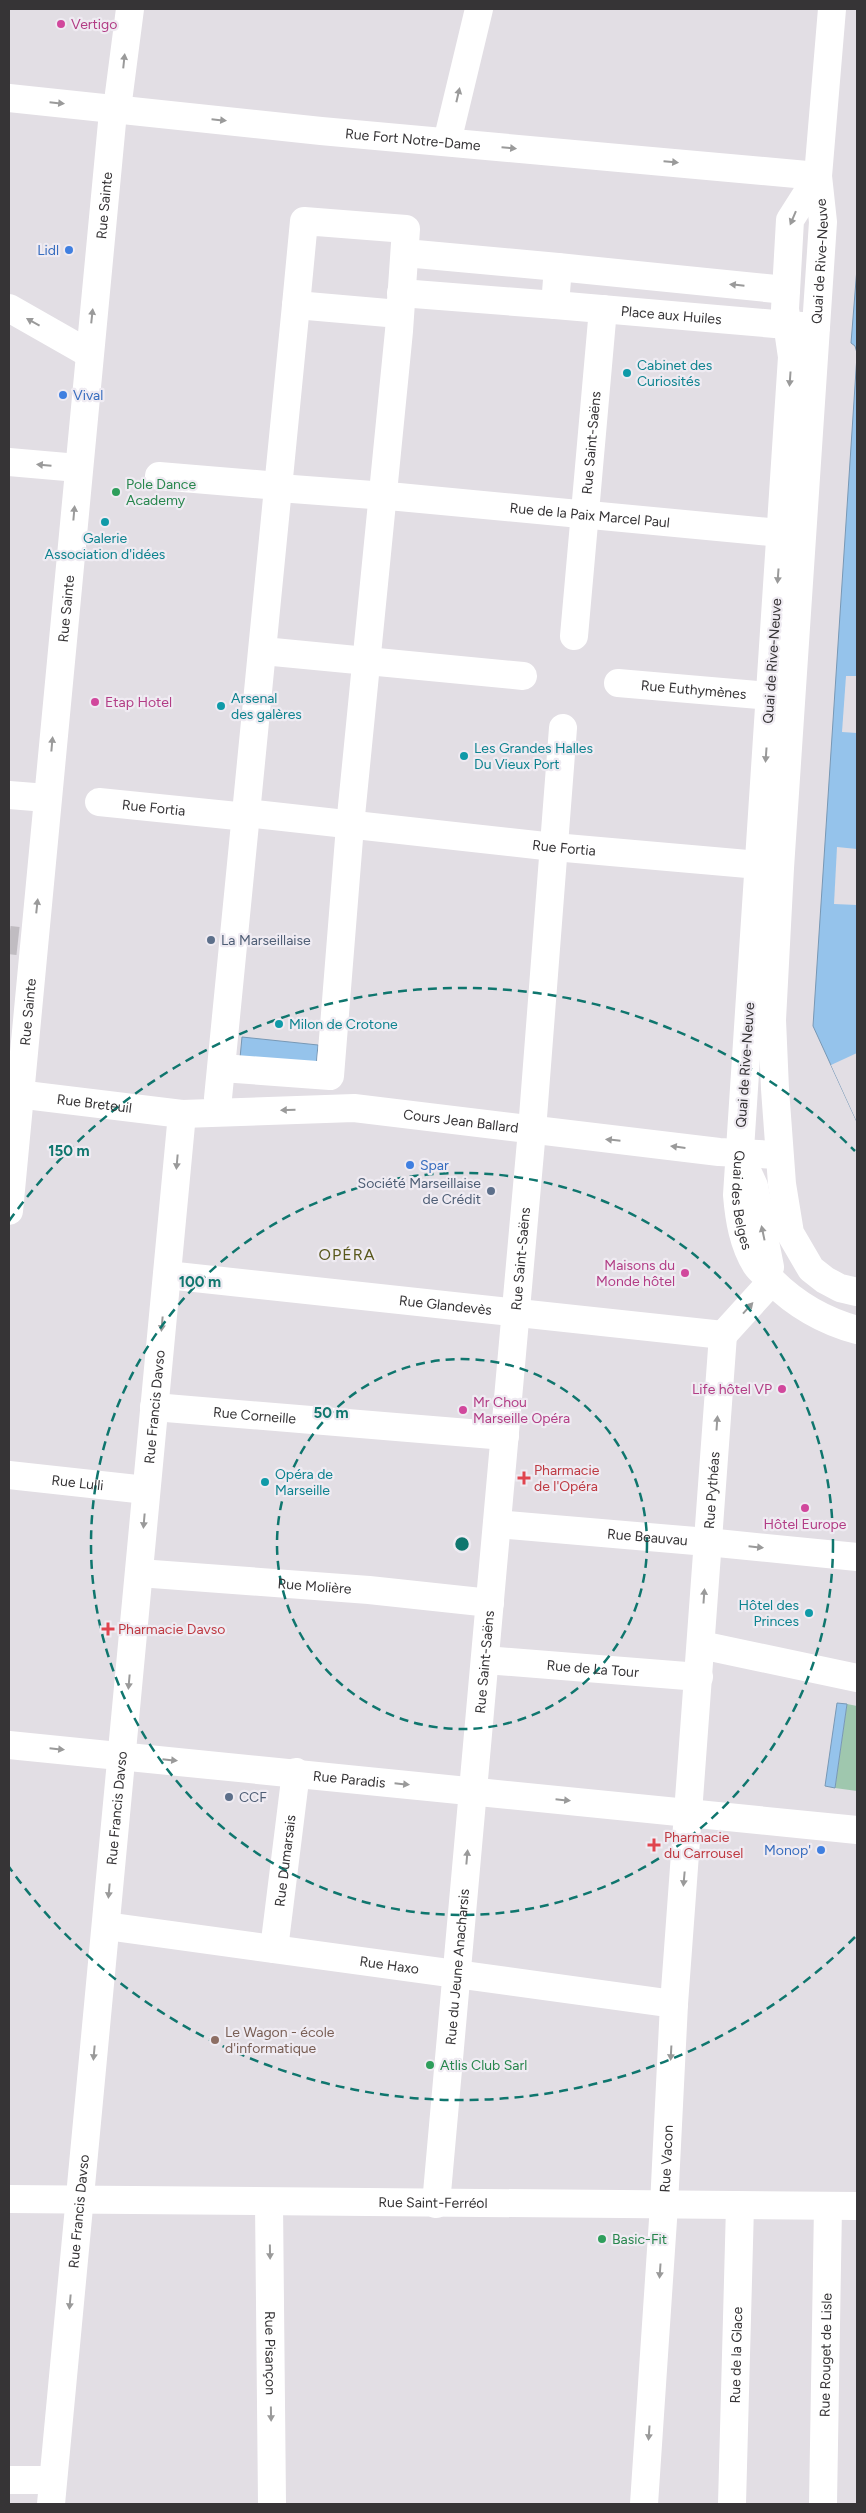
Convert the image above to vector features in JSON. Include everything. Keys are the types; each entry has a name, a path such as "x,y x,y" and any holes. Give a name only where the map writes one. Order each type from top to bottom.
{"street":[{"name":"Rue Sainte","path":"9,1210 26,942 46,798 113,112 117,109 130,9"},
{"path":"447,142 478,9"},
{"name":"Quai de Rive-Neuve","path":"779,1155 772,1011 824,222 818,176 832,9"},
{"name":"Rue Fort Notre-Dame","path":"9,98 447,142 818,176"},
{"name":"Quai de Rive-Neuve","path":"739,1153 792,357 786,325 790,220 818,176"},
{"path":"218,1098 243,944 242,815 263,650 273,487 296,305 304,220 406,229 400,303 390,496 360,827 330,1076 329,1109"},
{"path":"405,253 786,290"},
{"path":"555,305 558,267"},
{"name":"Place aux Huiles","path":"296,305 400,303 555,305 816,327"},
{"path":"9,308 88,353"},
{"name":"Rue Saint-Saëns","path":"574,636 583,515 603,309"},
{"path":"9,462 78,468"},
{"path":"159,476 273,487"},
{"name":"Rue de la Paix Marcel Paul","path":"273,487 390,496 780,533"},
{"path":"263,650 523,676"},
{"name":"Rue Euthymènes","path":"618,683 770,696"},
{"name":"Rue Saint-Saëns","path":"473,1791 532,1130 564,728"},
{"path":"9,795 46,798"},
{"name":"Rue Fortia","path":"99,802 554,847 759,865"},
{"path":"222,1068 330,1076"},
{"name":"Rue Breteuil","path":"15,1094 182,1114"},
{"name":"Cours Jean Ballard","path":"182,1114 354,1108 739,1153 779,1155"},
{"name":"Rue Francis Davso","path":"52,2492 182,1114"},
{"name":"Quai des Belges","path":"739,1153 737,1195 740,1223 756,1266 780,1290 813,1314 832,1323 857,1330"},
{"path":"779,1155 790,1233 798,1250 811,1269 825,1280 840,1288 857,1292"},
{"name":"Rue Glandevès","path":"167,1274 723,1335"},
{"path":"723,1335 772,1281"},
{"name":"Rue Pythéas","path":"696,1712 723,1335"},
{"name":"Rue Corneille","path":"154,1407 505,1436"},
{"name":"Rue Lulli","path":"9,1475 146,1490"},
{"name":"Rue Beauvau","path":"497,1524 707,1542 857,1558"},
{"name":"Rue Molière","path":"139,1573 369,1590 490,1603"},
{"path":"701,1645 857,1678"},
{"name":"Rue de La Tour","path":"485,1660 699,1677"},
{"name":"Rue Vacon","path":"644,2504 664,2205 674,2004 690,1813 696,1712"},
{"name":"Rue Paradis","path":"9,1745 296,1772 857,1830"},
{"name":"Rue Dumarsais","path":"274,1949 296,1772"},
{"name":"Rue du Jeune Anacharsis","path":"436,2204 473,1791"},
{"name":"Rue Haxo","path":"106,1926 674,2004"},
{"name":"Rue Saint-Ferréol","path":"9,2199 269,2203 857,2206"},
{"name":"Rue Pisançon","path":"269,2203 272,2504"},
{"name":"Rue de la Glace","path":"732,2504 740,2206"},
{"name":"Rue Rouget de Lisle","path":"823,2504 828,2206"},
{"path":"9,2480 52,2492"}],"green space":[{"path":"847,1704 857,1706 857,1791 835,1788"}],"water":[{"path":"857,268 857,353 855,346 851,343"},
{"path":"857,355 857,1122 813,1026"},
{"path":"242,1037 318,1045 316,1066 240,1058"},
{"path":"837,1703 847,1704 835,1788 825,1786"}],"pier":[{"path":"846,676 857,676 857,733 842,732"},
{"path":"837,847 857,849 857,905 834,904"},
{"path":"857,1053 857,1120 856,1120 831,1065"}],"tunnel":[{"path":"9,940 18,941"}],"place":[{"name":"Vertigo","path":"61,24"},
{"name":"Lidl","path":"69,250"},
{"name":"Cabinet des Curiosités","path":"627,373"},
{"name":"Vival","path":"63,395"},
{"name":"Pole Dance Academy","path":"116,492"},
{"name":"Galerie Association d'idées","path":"105,522"},
{"name":"Etap Hotel","path":"95,702"},
{"name":"Arsenal des galères","path":"221,706"},
{"name":"Les Grandes Halles Du Vieux Port","path":"464,756"},
{"name":"La Marseillaise","path":"211,940"},
{"name":"Milon de Crotone","path":"279,1024"},
{"name":"Spar","path":"410,1165"},
{"name":"Société Marseillaise de Crédit","path":"491,1191"},
{"name":"Maisons du Monde hôtel","path":"685,1273"},
{"name":"Life hôtel VP","path":"782,1389"},
{"name":"Mr Chou Marseille Opéra","path":"463,1410"},
{"name":"Pharmacie de l'Opéra","path":"524,1478"},
{"name":"Opéra de Marseille","path":"265,1482"},
{"name":"Hôtel Europe","path":"805,1508"},
{"name":"Hôtel des Princes","path":"809,1613"},
{"name":"Pharmacie Davso","path":"108,1629"},
{"name":"CCF","path":"229,1797"},
{"name":"Pharmacie du Carrousel","path":"654,1845"},
{"name":"Monop'","path":"821,1850"},
{"name":"Le Wagon - école d'informatique","path":"215,2040"},
{"name":"Atlis Club Sarl","path":"430,2065"},
{"name":"Basic-Fit","path":"602,2239"}],"district":[{"name":"OPÉRA","path":"347,1254"}]}
